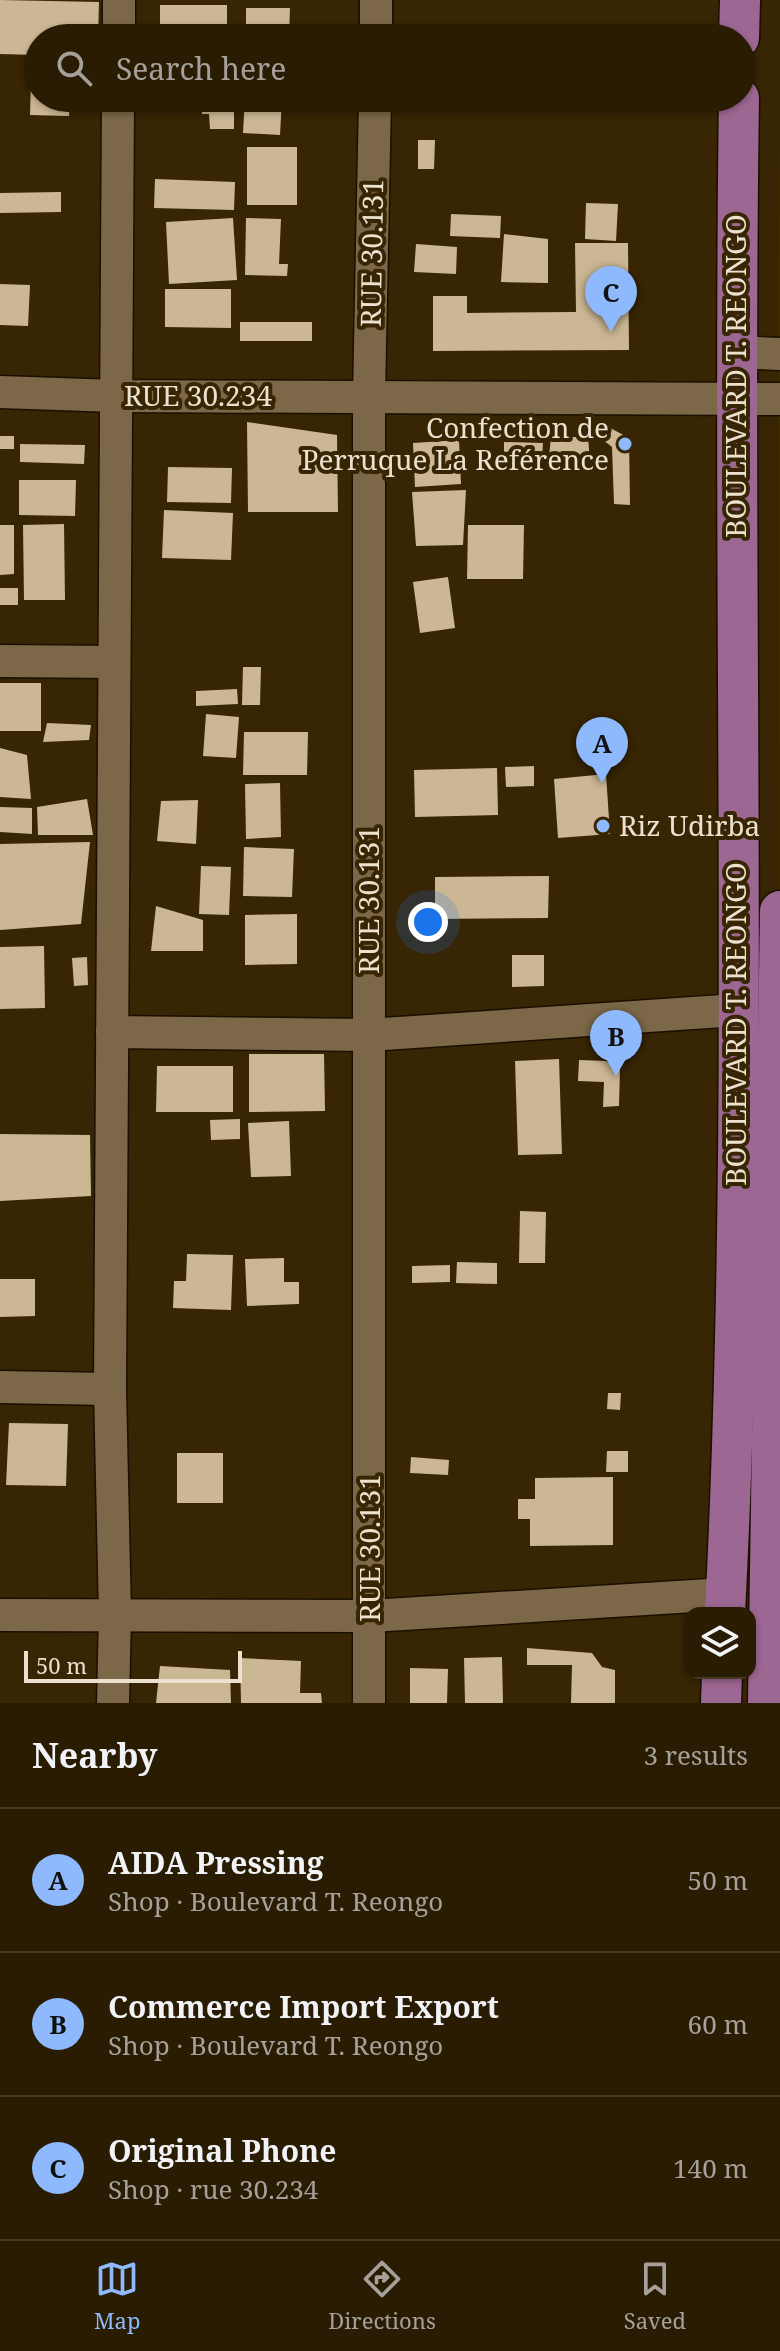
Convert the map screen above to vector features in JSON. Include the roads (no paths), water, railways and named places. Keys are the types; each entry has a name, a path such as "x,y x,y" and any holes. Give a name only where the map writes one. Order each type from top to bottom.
{"main road":[{"path":"739,24 740,0"},
{"name":"BOULEVARD T. REONGO","path":"726,1604 739,1072 734,397 739,112"},
{"name":"BOULEVARD T. REONGO","path":"768,1703 780,911"},
{"path":"721,1703 722,1679"}],"street":[{"path":"119,0 119,24"},
{"path":"376,0 376,24"},
{"path":"113,1703 115,1615 110,1389 118,112"},
{"name":"RUE 30.131","path":"369,1703 369,396 375,112"},
{"path":"735,352 780,354"},
{"name":"RUE 30.234","path":"0,392 116,396 780,399"},
{"path":"0,661 114,662"},
{"path":"112,1032 369,1035 737,1010"},
{"path":"0,1387 110,1389"},
{"path":"0,1615 370,1616 726,1604"}],"place":[{"name":"Original Phone","path":"611,332"},
{"name":"Confection de Perruque La Reférence","path":"625,444"},
{"name":"AIDA Pressing","path":"602,783"},
{"name":"Riz Udirba","path":"603,826"},
{"name":"Commerce Import Export","path":"616,1076"}]}
